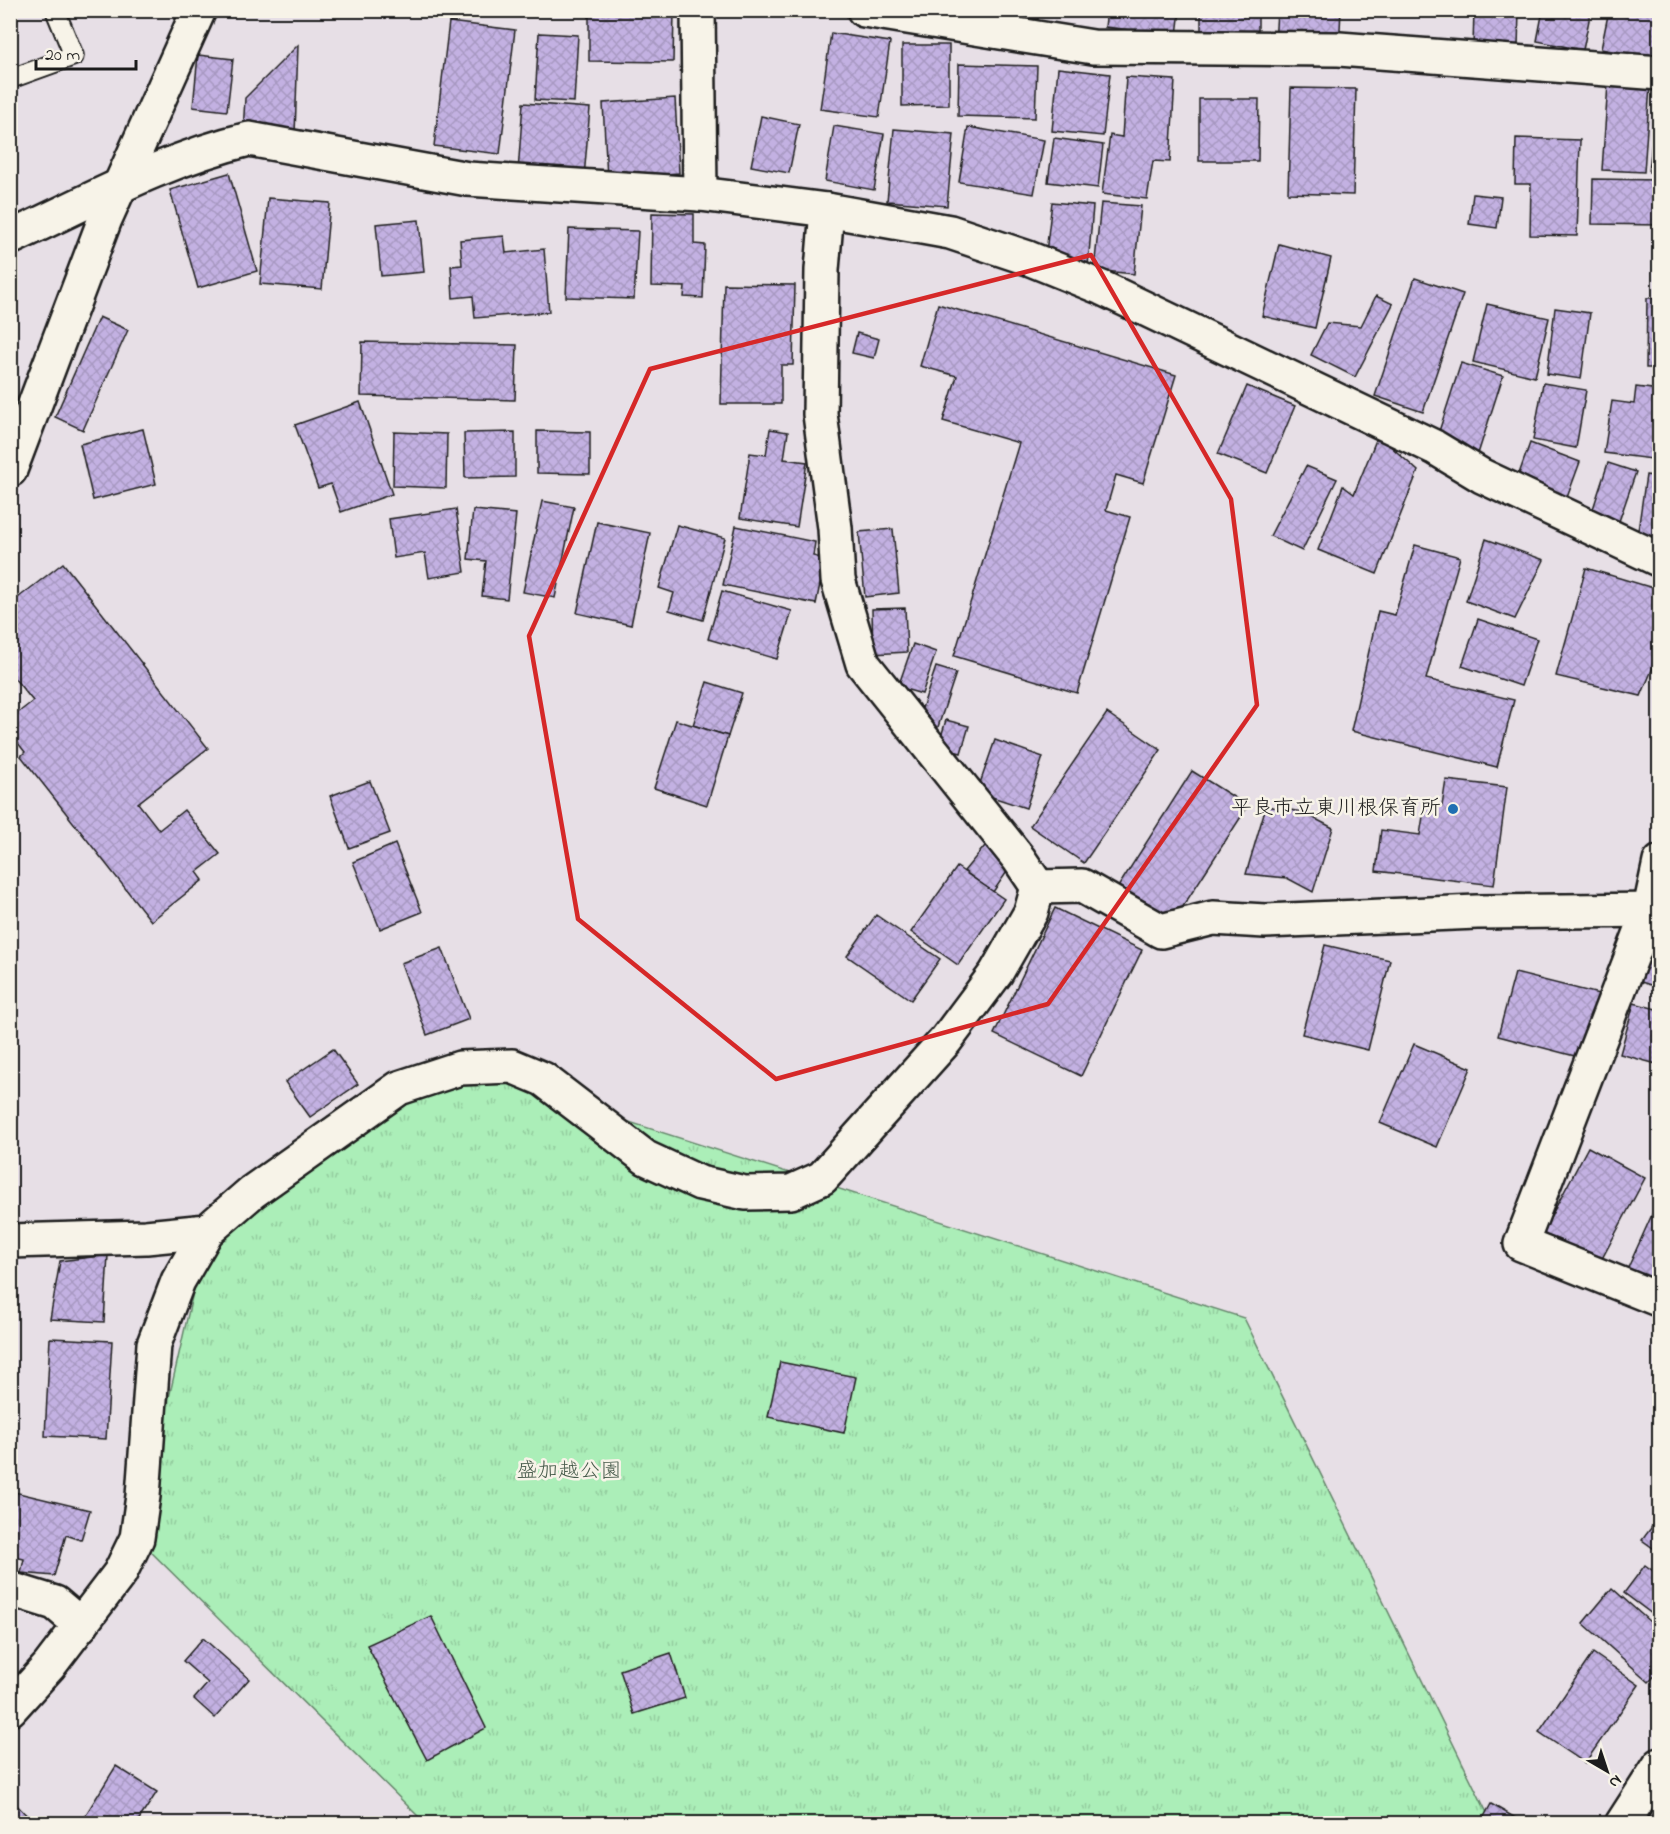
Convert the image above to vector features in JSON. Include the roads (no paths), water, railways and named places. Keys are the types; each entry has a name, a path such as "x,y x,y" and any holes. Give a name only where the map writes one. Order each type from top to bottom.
{"street":[{"path":"10,470 105,219 199,10"},
{"path":"698,10 700,194"},
{"path":"864,10 1093,47 1339,49 1659,73"},
{"path":"10,238 153,171 213,148 249,139 468,179 700,194 827,210 950,232 1028,258 1102,288 1434,447 1482,476 1659,560"},
{"path":"10,1709 49,1666 120,1574 137,1538 143,1496 154,1344 178,1281 207,1231 252,1191 399,1089 460,1068 512,1066 543,1079 646,1158 700,1183 745,1193 791,1192 822,1178 946,1041 996,973 1031,912 1038,887 1019,859 863,663 850,626 838,580 835,528 820,414 822,270 827,210"},
{"path":"1659,862 1655,910 1521,1244 1659,1300"},
{"path":"1038,887 1082,886 1161,931 1213,918 1265,921 1477,912 1655,910"},
{"path":"10,1241 146,1238 207,1231"},
{"path":"10,1589 55,1603 81,1625"},
{"path":"1622,1824 1659,1765"}],"lane":[{"path":"10,79 74,56 55,10"}],"place":[{"name":"平良市立東川根保育所","path":"1453,809"}],"park label":[{"name":"盛加越公園","path":"569,1472"}]}
